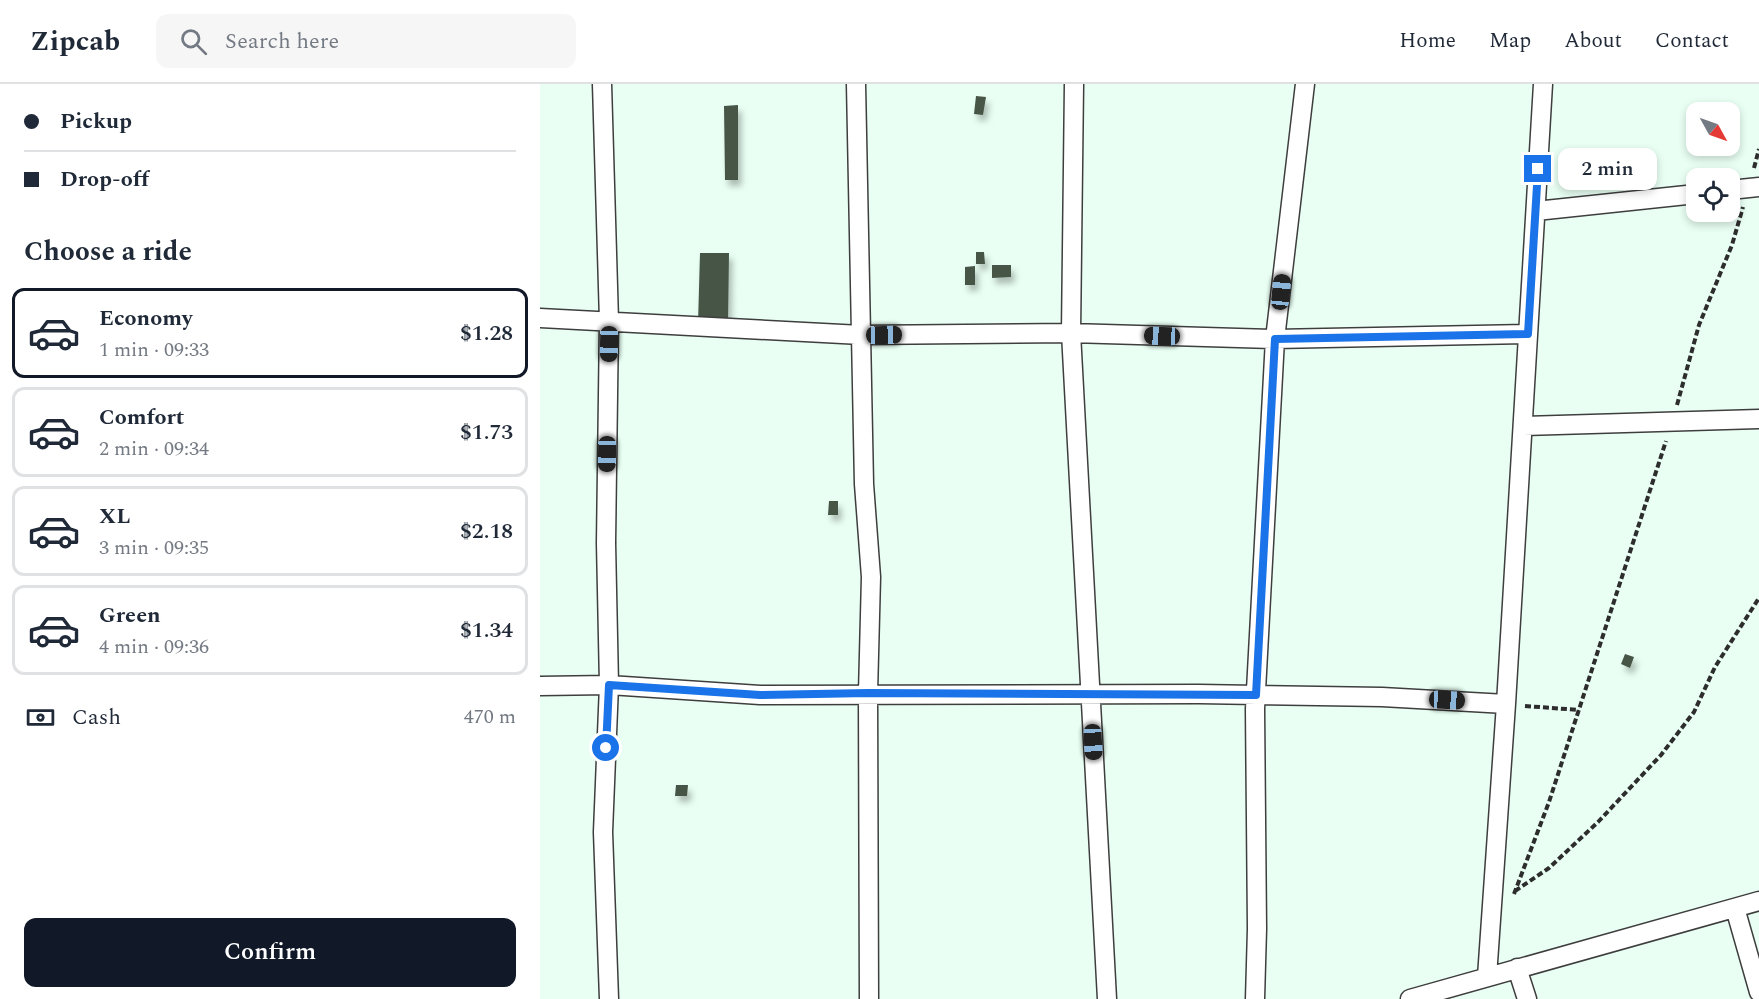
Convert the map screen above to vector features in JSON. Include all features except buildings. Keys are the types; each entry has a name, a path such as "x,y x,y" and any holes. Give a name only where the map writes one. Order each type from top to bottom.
{"street":[{"path":"602,84 609,321 606,543 609,685 603,832 609,999"},
{"path":"856,84 864,484 871,577 868,693 869,999"},
{"path":"1074,84 1071,333 1107,999"},
{"path":"1255,999 1256,695 1275,339 1305,84"},
{"path":"1487,976 1506,704 1543,84"},
{"path":"1536,211 1686,195"},
{"path":"540,318 861,335 1071,333 1275,339 1528,334"},
{"path":"1523,426 1759,420"},
{"path":"540,686 609,685 760,695 868,693 1256,695 1382,697 1506,704"},
{"path":"1410,999 1759,901"},
{"path":"1735,908 1759,992"},
{"path":"1516,968 1527,999"}],"path":[{"path":"1759,149 1754,188 1699,325 1672,422 1579,710 1549,802 1515,891 1549,868 1598,822 1661,754 1694,712 1715,667 1759,598"},
{"path":"1506,704 1579,710"}],"route":[{"path":"606,748 609,685 760,695 868,693 1256,695 1275,339 1528,334 1538,169"}]}
